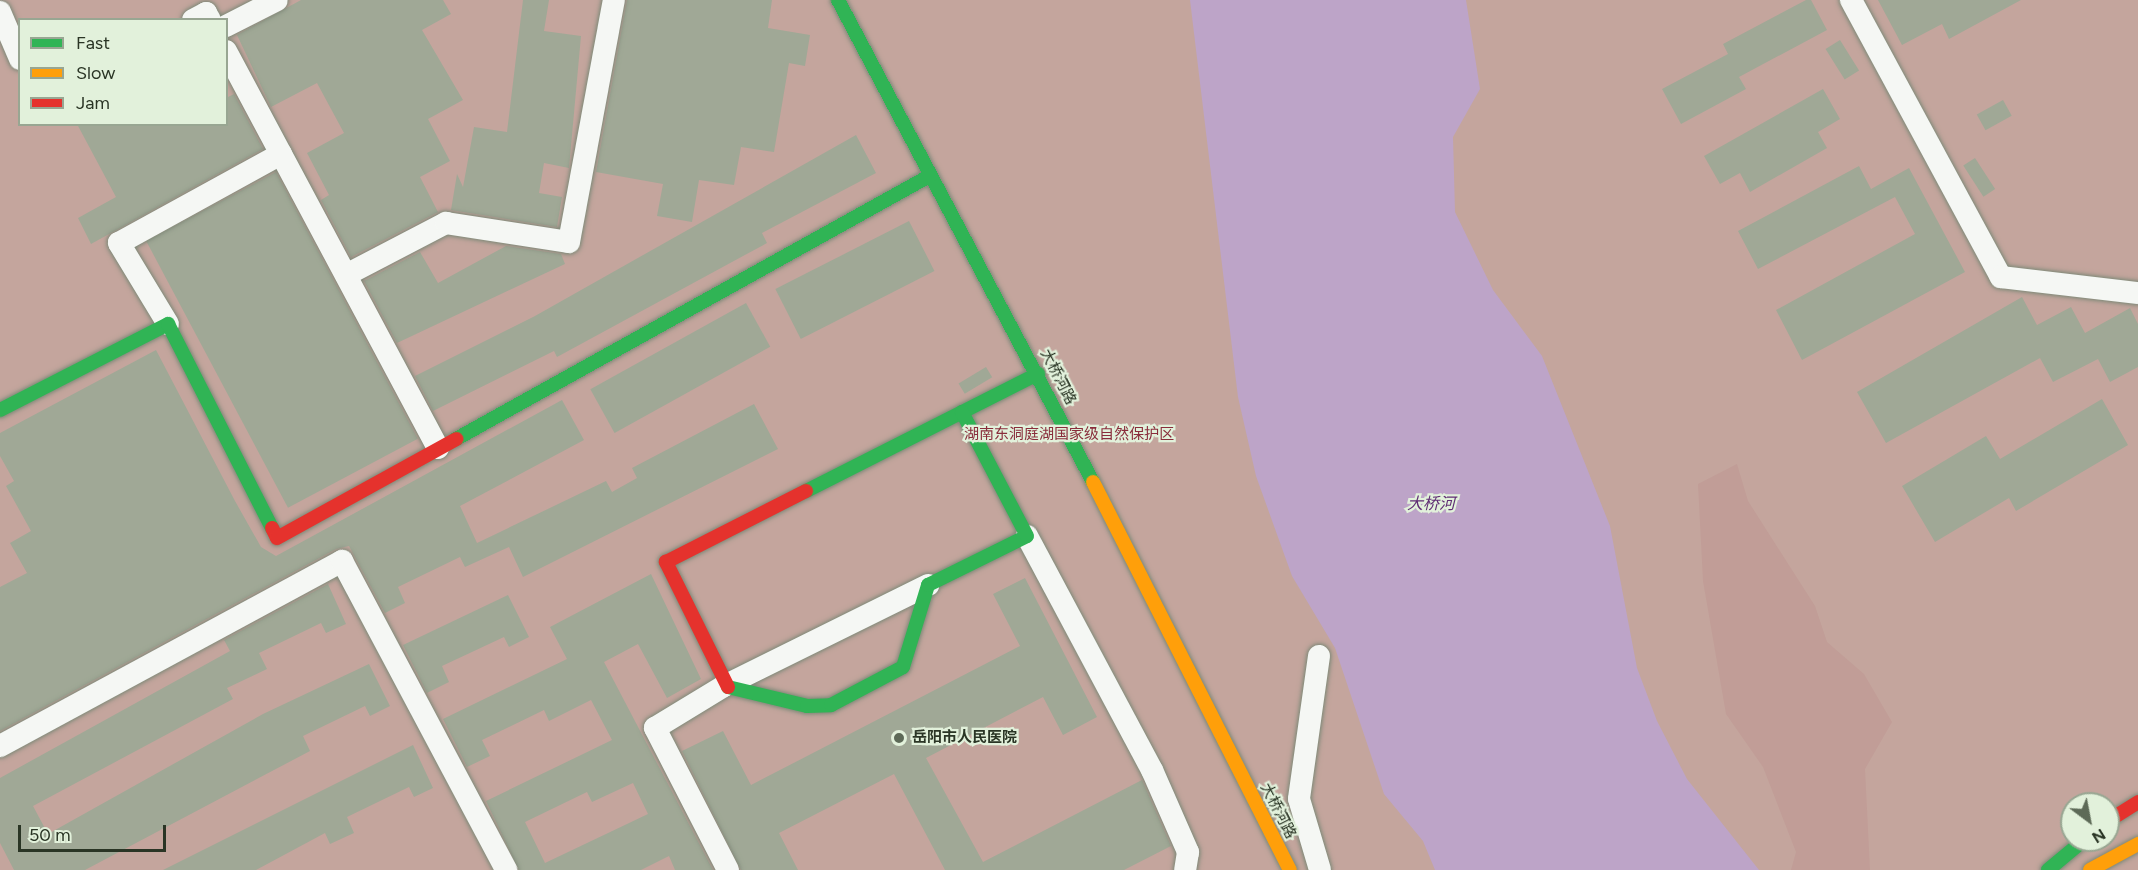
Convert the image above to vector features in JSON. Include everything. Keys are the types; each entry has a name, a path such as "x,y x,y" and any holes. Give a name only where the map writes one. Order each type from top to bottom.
{"street":[{"path":"228,25 277,0"},
{"path":"346,275 446,223 569,242 614,0"},
{"name":"大桥河路","path":"838,0 1038,374 1290,870"},
{"path":"1851,0 2001,277 2138,293"},
{"path":"0,12 18,54"},
{"path":"197,18 206,13 209,18"},
{"path":"228,55 438,448"},
{"path":"281,154 119,243 168,324 277,538 931,175"},
{"path":"0,410 168,324"},
{"path":"724,686 666,562 1038,374"},
{"path":"962,412 1152,770 1188,852 1185,870"},
{"path":"728,870 655,728 724,686 1027,536"},
{"path":"0,746 342,561 506,870"},
{"path":"724,686 807,706 831,705 903,667 928,585"},
{"path":"1320,656 1299,799 1320,870"},
{"path":"2120,813 2138,802"},
{"path":"2090,870 2138,844"},
{"path":"2048,870 2070,852"}],"green space":[{"name":"湖南东洞庭湖国家级自然保护区","path":"0,0 2138,0 2138,870 0,870"}],"shaded area":[{"path":"1737,464 1748,501 1815,606 1827,642 1864,674 1892,722 1865,769 1870,870 1791,870 1796,852 1763,767 1726,714 1703,581 1698,484"}],"water":[{"name":"大桥河","path":"1190,0 1466,0 1480,89 1453,137 1455,212 1493,290 1542,356 1610,526 1637,668 1657,721 1687,779 1759,870 1435,870 1423,841 1384,794 1335,648 1292,576 1256,476 1238,397"}],"building":[{"path":"301,0 443,0 451,14 422,30 463,100 428,119 450,161 420,177 438,212 351,257 321,200 329,195 307,153 344,133 317,83 271,107 237,35"},
{"path":"523,0 549,0 544,31 581,36 569,168 544,163 539,193 562,197 557,227 451,210 457,174 463,187 474,127 507,132"},
{"path":"627,0 772,0 768,28 810,35 805,66 789,63 774,152 741,147 734,185 699,180 692,222 657,216 663,184 596,172"},
{"path":"1806,0 1811,0 1827,30 1739,77 1746,89 1681,124 1662,89 1728,54 1723,44"},
{"path":"1878,0 2021,0 1949,39 1942,24 1902,45"},
{"path":"1840,40 1859,71 1845,80 1826,49"},
{"path":"1823,89 1840,119 1818,132 1827,148 1750,192 1740,173 1720,184 1704,156"},
{"path":"234,94 263,149 91,244 78,218 116,197 78,126 228,126 228,97"},
{"path":"2003,100 2012,116 1985,130 1977,115"},
{"path":"856,135 876,173 762,233 767,243 557,357 554,351 433,411 415,376 535,316"},
{"path":"1975,158 1995,189 1983,197 1963,166"},
{"path":"1859,166 1871,189 1909,168 1965,272 1802,360 1776,310 1915,234 1895,197 1758,269 1738,231"},
{"path":"276,172 418,439 288,508 146,241"},
{"path":"909,221 934,271 801,339 775,289"},
{"path":"506,246 561,254 565,264 397,343 364,281 420,252 438,283"},
{"path":"2022,297 2037,325 2071,307 2085,333 2130,308 2138,324 2138,367 2110,382 2098,359 2053,382 2040,358 1886,443 1857,392"},
{"path":"746,303 770,347 615,433 590,389"},
{"path":"156,350 261,547 276,556 562,400 584,440 460,506 477,543 606,481 612,492 637,478 632,468 754,404 778,449 523,577 509,547 465,567 460,557 398,587 405,603 385,613 349,546 336,549 0,731 0,587 27,573 10,543 31,531 6,486 14,481 0,456 0,433"},
{"path":"986,367 992,377 965,394 959,383"},
{"path":"2102,399 2128,445 2016,511 2009,498 1935,542 1902,486 1986,436 2000,459"},
{"path":"651,574 701,679 667,698 638,644 604,662 713,870 675,870 669,856 641,870 519,870 486,801 612,740 591,700 549,721 544,710 482,740 490,756 467,767 443,719 567,659 550,627","holes":["633,783 648,814 545,863 525,822 587,792 592,802"]},
{"path":"1025,578 1097,717 1063,735 1043,697 926,758 983,862 1142,780 1171,846 1124,870 945,870 894,774 779,833 798,870 741,870 682,751 723,731 751,785 1020,646 993,594"},
{"path":"328,584 346,624 326,633 321,623 259,653 267,669 227,688 233,699 33,806 48,834 263,714 369,664 390,706 370,716 365,706 303,736 310,751 85,870 14,870 0,843 0,778 230,651 224,640"},
{"path":"508,595 529,637 509,647 504,637 442,666 449,682 427,693 403,645"},
{"path":"413,745 433,788 414,797 409,787 347,817 354,833 330,844 325,833 256,870 163,870"}],"traffic: fast":[{"path":"838,0 1093,482"},
{"path":"456,439 931,175"},
{"path":"0,410 168,324 272,528"},
{"path":"806,491 1038,374"},
{"path":"728,687 807,706 831,705 903,667 928,585 1027,536 962,412"},
{"path":"2048,870 2070,852"}],"traffic: slow":[{"path":"1093,482 1290,870"},
{"path":"2090,870 2138,844"}],"traffic: jam":[{"path":"272,528 277,538 456,439"},
{"path":"728,687 666,562 806,491"},
{"path":"2120,813 2138,802"}],"place":[{"name":"岳阳市人民医院","path":"899,738"}]}
